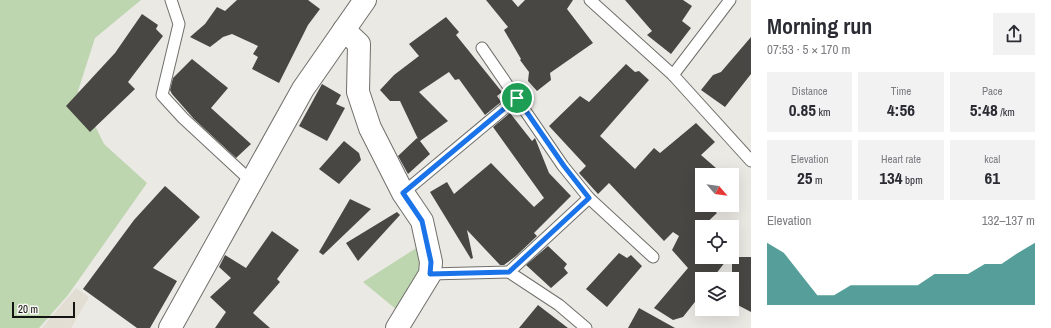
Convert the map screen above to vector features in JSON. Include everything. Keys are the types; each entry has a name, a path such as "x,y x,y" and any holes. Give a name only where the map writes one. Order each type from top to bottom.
{"street":[{"path":"170,328 303,89 365,0"},
{"path":"344,30 358,44 358,92 370,128 403,193 422,221 431,262 430,274 397,328"}],"lane":[{"path":"171,0 179,24 162,95 183,118 252,182"},
{"path":"590,0 673,76 751,161"},
{"path":"673,76 730,0"},
{"path":"482,48 564,166 589,198 653,257"},
{"path":"403,193 517,98"},
{"path":"509,272 589,198"},
{"path":"430,274 509,272 559,305 586,328"}],"shaded area":[{"path":"76,288 89,297 71,328 42,328"}],"green space":[{"path":"0,0 141,0 95,38 78,91 104,144 147,183 68,295 39,328 0,328"},
{"path":"421,245 422,255 420,272 413,287 397,310 363,282"}],"building":[{"path":"237,0 308,0 320,9 308,25 279,83 252,69 258,57 253,54 258,46 232,34 223,37 210,47 190,37 205,24 217,7 225,11"},
{"path":"486,0 512,0 518,7 525,0 573,0 567,9 593,43 550,73 551,80 537,91 528,81 529,72 520,60 521,59 504,30 508,27"},
{"path":"625,0 683,0 692,6 682,21 691,28 671,54 647,35 652,31"},
{"path":"142,14 158,25 156,29 163,36 128,82 135,89 90,132 66,106 115,53"},
{"path":"446,17 459,32 456,35 502,92 497,96 501,102 485,115 459,79 455,80 449,72 419,92 448,121 420,141 430,154 408,174 398,156 417,138 418,139 400,101 390,101 380,90 394,75 419,56 409,44"},
{"path":"751,37 751,74 725,107 701,90 713,75 721,72"},
{"path":"192,59 228,88 211,108 251,144 236,158 194,119 170,90 173,78"},
{"path":"626,64 635,72 639,71 649,80 600,136 635,169 654,148 660,153 696,123 715,142 701,155 716,168 695,168 695,212 717,213 710,220 695,220 695,264 724,264 717,272 695,272 695,302 683,317 673,320 654,308 688,268 672,250 679,236 673,232 664,241 609,183 598,194 579,173 586,166 549,126 580,96 589,102"},
{"path":"322,84 341,95 336,104 345,108 327,141 299,126"},
{"path":"510,113 532,141 535,138 549,173 571,196 534,233 537,236 516,256 504,265 500,265 467,230 473,258 471,259 430,192 447,182 454,194 491,163 534,207 544,198 493,127"},
{"path":"344,141 359,153 361,160 339,184 319,169"},
{"path":"165,186 200,217 153,268 177,281 150,328 137,328 83,289 134,220"},
{"path":"350,199 371,209 323,255 319,252"},
{"path":"397,212 400,215 358,261 346,243"},
{"path":"272,231 299,250 277,279 280,282 253,313 270,328 215,328 226,312 210,297 231,278 219,267 225,255 246,268"},
{"path":"548,246 567,264 564,268 568,273 551,288 526,265"},
{"path":"619,253 627,258 631,255 642,266 607,307 586,289"},
{"path":"739,257 751,257 751,312 739,306 739,272 732,272 732,264 739,264"},
{"path":"538,305 568,328 519,328"},
{"path":"639,308 675,328 628,328"}],"route":[{"path":"517,98 564,166 589,198 509,272 430,274 431,262 422,221 403,193 517,98"}]}
